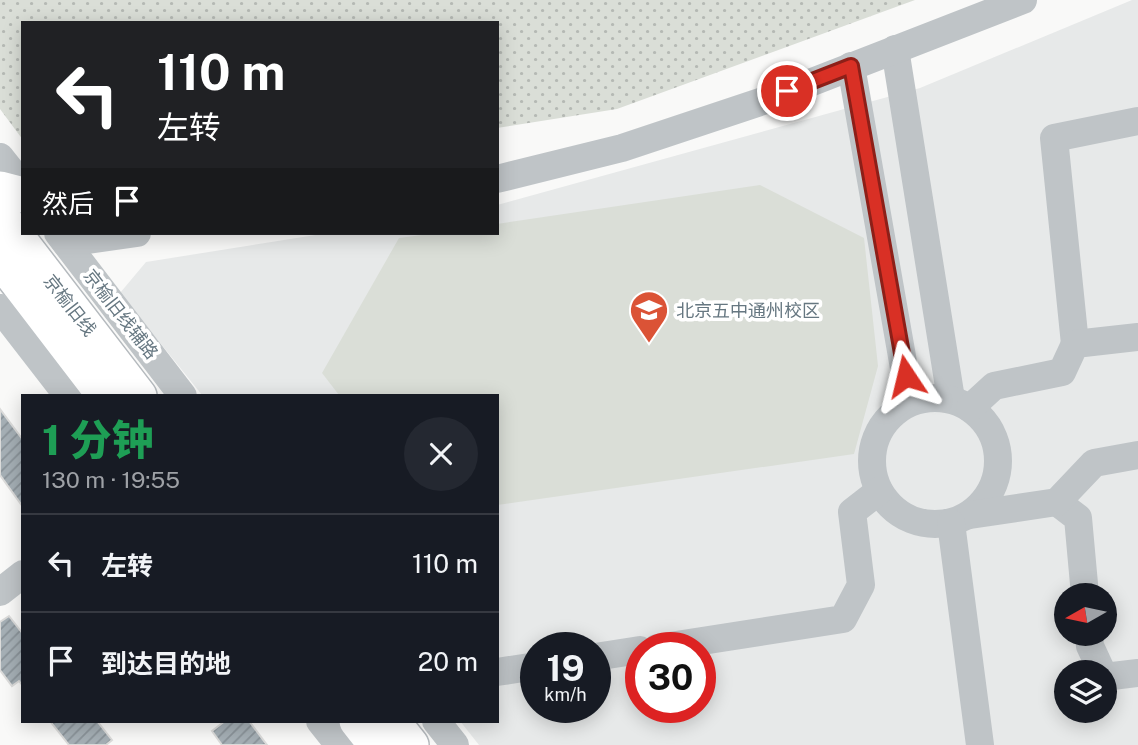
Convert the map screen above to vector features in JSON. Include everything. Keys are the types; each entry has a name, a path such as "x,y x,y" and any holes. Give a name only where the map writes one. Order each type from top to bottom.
{"main road":[{"path":"0,189 21,194"},
{"name":"京榆旧线","path":"0,215 137,394"},
{"name":"京榆旧线","path":"0,259 103,394"},
{"path":"359,723 376,745"},
{"path":"394,723 411,745"}],"street":[{"path":"499,179 622,148 766,100 1023,0"},
{"path":"895,49 961,403"},
{"path":"851,66 910,402"},
{"path":"961,403 994,386 1062,372 1075,344 1054,138 1138,121"},
{"path":"0,156 21,183"},
{"path":"62,238 107,235"},
{"name":"京榆旧线辅路","path":"62,238 181,394"},
{"path":"0,308 66,394"},
{"path":"1075,344 1138,337"},
{"path":"960,519 991,491 999,461 996,440 986,422 961,403 930,397 910,402 893,414 880,430 873,450 872,471 879,491 892,508 910,519 930,525 1057,502 1094,463 1138,455"},
{"path":"716,639 843,620 862,585 852,512 879,491"},
{"path":"1057,502 1077,518 1084,583"},
{"path":"960,519 980,745"},
{"path":"0,592 21,576"},
{"path":"499,672 520,668"},
{"path":"1117,674 1138,673"},
{"path":"322,723 339,745"},
{"path":"438,723 455,745"}],"shaded area":[{"path":"0,0 915,0 617,109 499,128 499,21 21,21 21,137 0,109"},
{"name":"北京五中通州校区","path":"1132,0 1138,0 1138,745 479,745 462,723 499,723 499,394 201,394 120,293 146,262 315,235 499,235 499,204 920,88"},
{"path":"760,185 864,238 878,366 854,454 499,505 499,394 338,394 322,373 399,238 422,235 499,235 499,224"}],"building":[{"path":"0,409 21,437 21,504 0,475"},
{"path":"9,616 21,631 21,684 19,681 12,686 0,670 0,622"},
{"path":"52,723 99,723 112,740 106,745 69,745"},
{"path":"222,723 250,723 267,745 222,745 212,731"}],"place":[{"name":"北京五中通州校区","path":"649,344"}],"route":[{"path":"787,91 851,66 906,376"}]}
